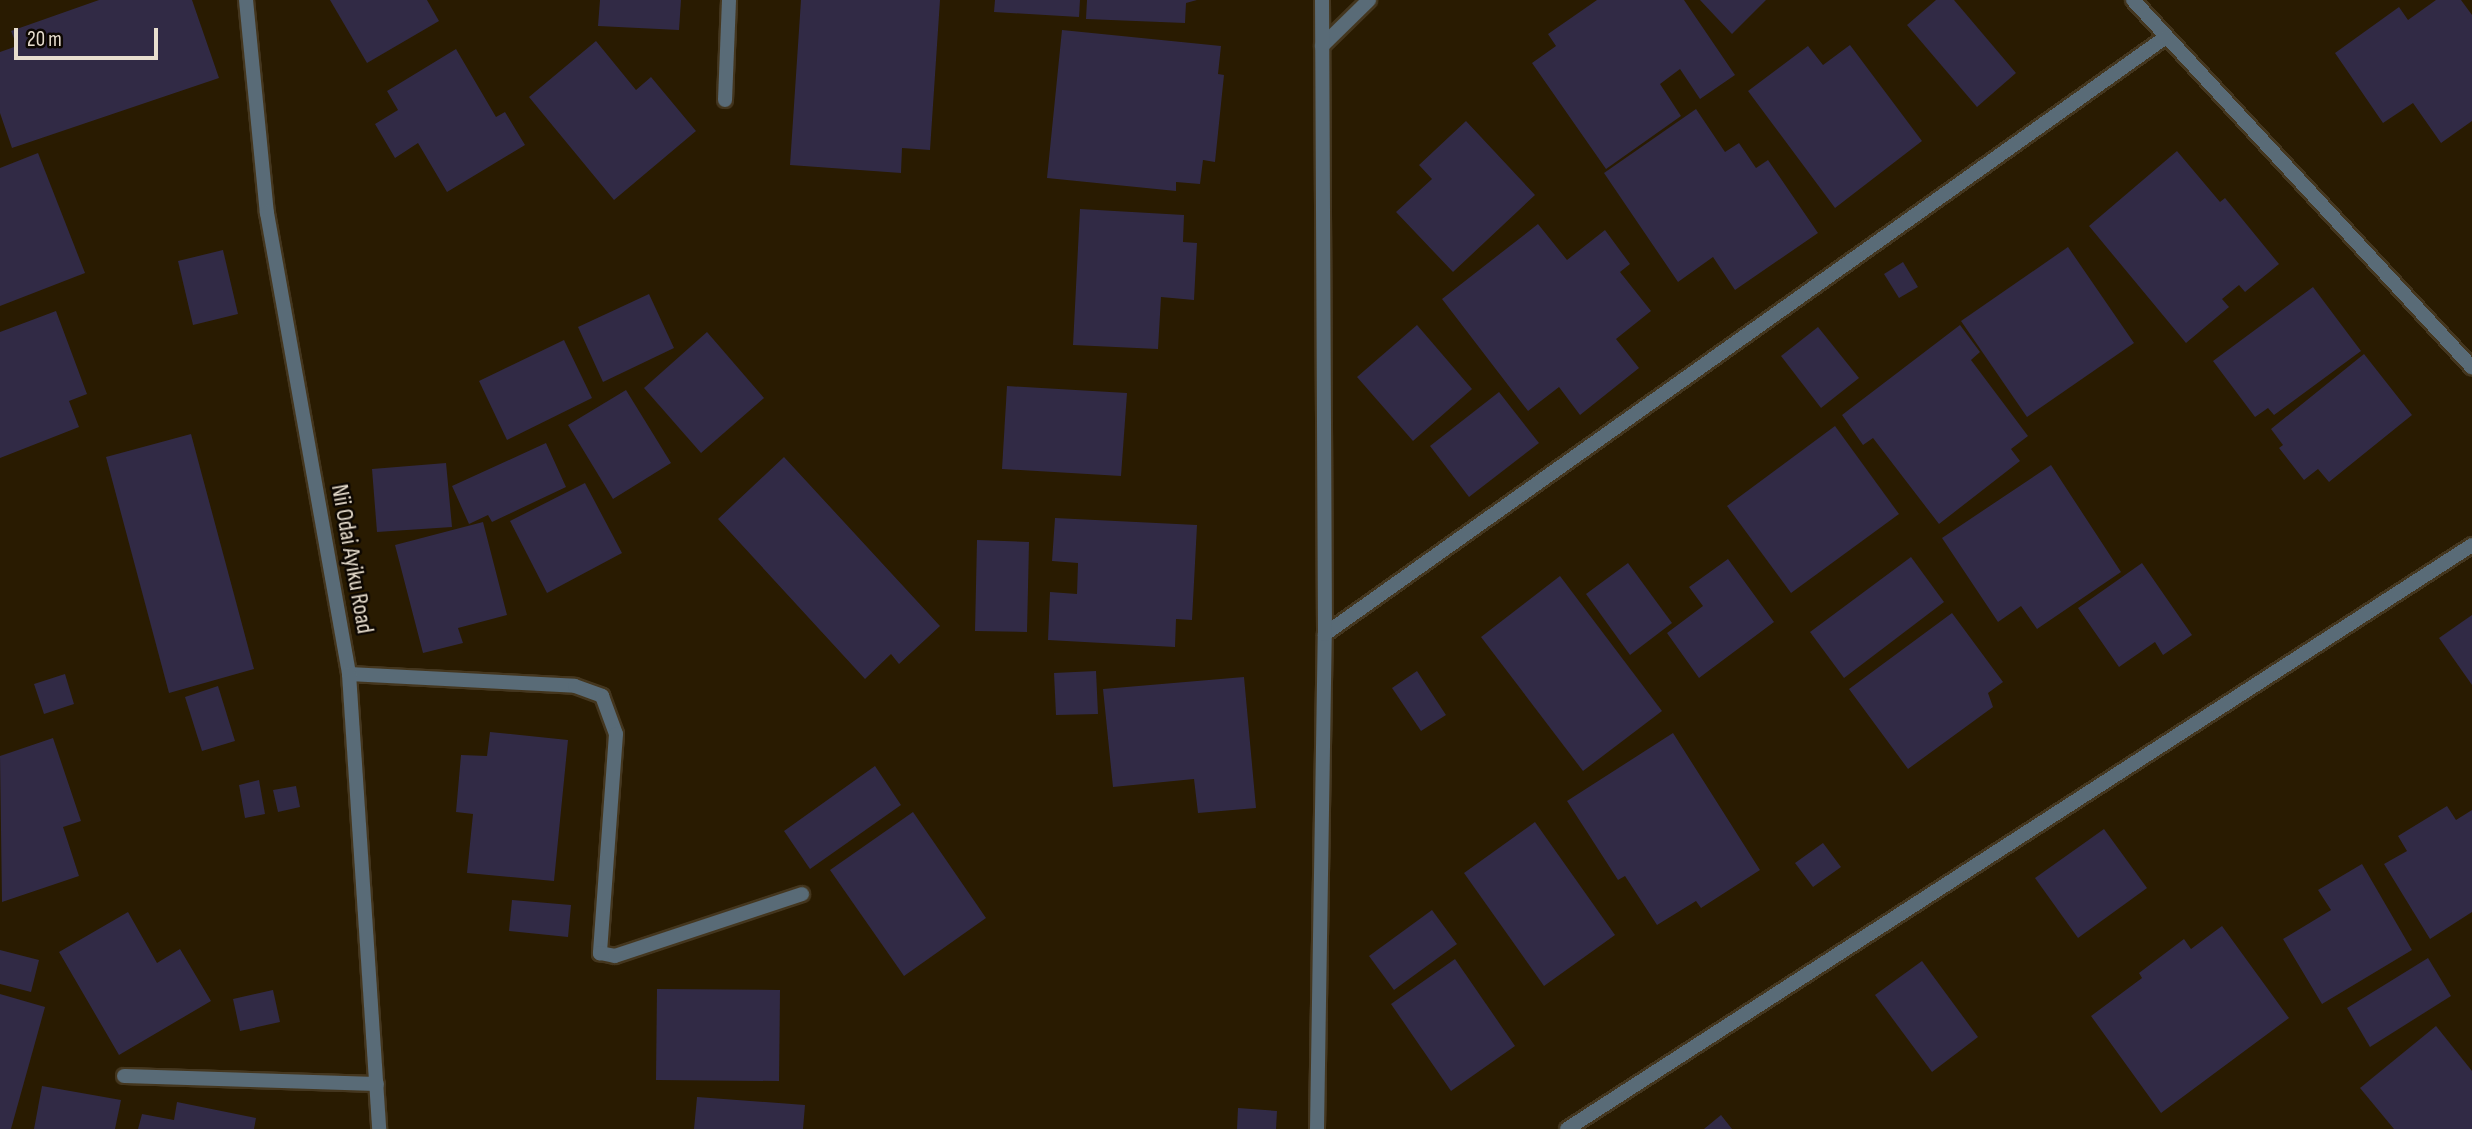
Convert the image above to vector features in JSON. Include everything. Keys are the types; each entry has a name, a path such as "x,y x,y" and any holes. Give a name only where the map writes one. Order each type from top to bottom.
{"street":[{"name":"Nii Odai Ayiku Road","path":"246,0 267,213 349,674 380,1129"},
{"path":"725,100 729,0"},
{"path":"1317,1129 1325,634 1322,0"},
{"path":"1321,46 1369,0"},
{"path":"2133,0 2472,367"},
{"path":"1325,634 2166,37"},
{"path":"1567,1129 2472,545"},
{"path":"349,674 575,686 602,696 616,734 600,953 615,957 802,894"},
{"path":"124,1076 377,1084"}],"building":[{"path":"99,0 192,0 219,78 12,148 0,113 0,52 17,46 11,31"},
{"path":"330,0 427,0 439,21 367,63"},
{"path":"600,0 681,0 679,30 598,26"},
{"path":"801,0 940,0 930,150 902,148 901,173 790,165"},
{"path":"995,0 1080,0 1079,17 994,12"},
{"path":"1087,0 1197,0 1186,3 1185,23 1086,19"},
{"path":"1597,0 1684,0 1735,75 1700,99 1680,69 1660,84 1681,116 1606,169 1532,63 1556,46 1548,34"},
{"path":"1700,0 1766,0 1732,34"},
{"path":"1936,0 1954,0 2016,73 1977,107 1907,25"},
{"path":"2436,0 2461,0 2472,15 2472,121 2441,143 2413,103 2383,123 2335,53 2399,7 2408,20"},
{"path":"1062,30 1221,46 1218,74 1224,75 1215,162 1203,160 1200,184 1176,182 1176,191 1047,178"},
{"path":"596,41 636,90 651,77 696,131 614,200 529,97"},
{"path":"1850,45 1922,141 1835,208 1748,91 1808,46 1823,65"},
{"path":"456,49 496,117 505,112 525,145 447,192 418,143 395,158 375,124 398,110 387,91"},
{"path":"1696,109 1725,152 1739,143 1756,168 1768,160 1818,233 1735,290 1713,257 1678,282 1604,173"},
{"path":"1466,121 1535,195 1453,272 1396,212 1432,179 1419,165"},
{"path":"2177,151 2220,202 2225,198 2279,264 2245,292 2239,285 2222,299 2229,307 2186,343 2089,226"},
{"path":"38,153 85,273 0,306 0,168"},
{"path":"1080,209 1184,215 1183,242 1197,243 1194,300 1161,297 1158,349 1073,345"},
{"path":"1538,224 1567,260 1605,230 1630,264 1620,272 1651,311 1616,339 1639,368 1580,415 1559,387 1528,411 1442,299"},
{"path":"2068,247 2134,343 2027,417 1961,321"},
{"path":"223,250 238,314 193,325 178,261"},
{"path":"1903,262 1918,287 1899,298 1884,274"},
{"path":"2313,287 2361,351 2274,415 2268,408 2255,417 2213,361"},
{"path":"649,294 674,348 603,382 578,327"},
{"path":"56,311 87,394 69,401 79,427 0,458 0,332"},
{"path":"1417,325 1472,389 1413,441 1357,377"},
{"path":"1960,325 1980,352 1971,360 2028,436 2011,449 2020,461 1939,524 1873,438 1863,445 1842,415"},
{"path":"1818,327 1859,378 1821,408 1781,356"},
{"path":"707,332 764,398 701,453 644,388"},
{"path":"564,340 592,398 507,440 479,381"},
{"path":"2364,354 2412,415 2329,482 2318,469 2304,480 2279,448 2283,445 2271,429"},
{"path":"1007,386 1127,393 1121,476 1002,469"},
{"path":"626,390 671,463 613,499 568,425"},
{"path":"1499,392 1539,443 1469,497 1430,446"},
{"path":"1835,426 1899,514 1791,593 1727,506"},
{"path":"191,434 254,669 169,693 106,457"},
{"path":"546,443 566,487 492,522 488,515 469,524 452,486"},
{"path":"784,457 940,626 899,664 891,654 865,679 718,519"},
{"path":"446,463 452,527 377,532 372,469"},
{"path":"2051,465 2121,572 2037,629 2021,606 1998,622 1942,538"},
{"path":"585,483 622,553 547,593 510,521"},
{"path":"1055,518 1197,525 1192,620 1176,619 1175,647 1048,640 1050,592 1077,594 1078,563 1052,561"},
{"path":"483,522 507,615 458,628 463,643 423,653 395,545"},
{"path":"977,540 1029,542 1027,632 975,631"},
{"path":"1911,557 1944,602 1844,678 1810,632"},
{"path":"1728,559 1774,622 1699,678 1667,633 1703,606 1689,587"},
{"path":"1628,563 1672,623 1630,655 1586,594"},
{"path":"2142,563 2192,635 2163,655 2155,642 2119,667 2078,608"},
{"path":"1560,576 1662,711 1583,771 1481,637"},
{"path":"1952,613 2003,682 1988,693 1993,707 1908,769 1849,689"},
{"path":"2472,615 2472,685 2439,638"},
{"path":"1096,671 1098,714 1056,715 1054,673"},
{"path":"1417,671 1446,715 1421,731 1392,688"},
{"path":"65,674 74,704 44,714 34,684"},
{"path":"1244,677 1256,808 1198,813 1194,779 1113,787 1103,689"},
{"path":"218,686 235,741 202,751 185,697"},
{"path":"490,732 568,740 554,881 467,873 473,814 456,812 461,755 487,756"},
{"path":"1673,733 1760,870 1701,908 1696,901 1657,925 1625,876 1618,880 1567,801"},
{"path":"53,738 81,821 63,827 79,876 2,902 0,756"},
{"path":"875,766 901,805 810,869 784,831"},
{"path":"259,780 265,814 245,818 239,785"},
{"path":"296,786 300,807 278,812 273,790"},
{"path":"2447,806 2456,820 2472,810 2472,912 2430,939 2384,864 2407,851 2398,836"},
{"path":"913,812 986,918 904,976 830,870"},
{"path":"1535,822 1615,935 1544,986 1464,873"},
{"path":"2104,829 2147,888 2078,938 2035,878"},
{"path":"1823,843 1841,867 1813,887 1795,863"},
{"path":"2362,864 2412,950 2322,1004 2283,939 2331,910 2318,890"},
{"path":"512,900 571,905 568,937 509,931"},
{"path":"1432,910 1457,944 1394,990 1369,956"},
{"path":"128,912 157,963 180,949 211,1001 119,1055 59,952"},
{"path":"2222,926 2289,1018 2161,1113 2091,1016 2142,978 2139,973 2184,939 2191,949"},
{"path":"0,950 39,960 31,992 0,984"},
{"path":"2428,958 2451,996 2370,1047 2347,1008"},
{"path":"1455,959 1515,1046 1451,1091 1391,1004"},
{"path":"1922,961 1978,1037 1932,1072 1875,995"},
{"path":"657,989 780,990 779,1081 656,1080"},
{"path":"273,990 280,1022 240,1031 233,999"},
{"path":"0,994 45,1007 11,1129 0,1129"},
{"path":"2436,1026 2472,1071 2472,1129 2394,1129 2360,1088"},
{"path":"42,1086 121,1100 115,1129 34,1129"},
{"path":"697,1097 805,1105 803,1129 694,1129"},
{"path":"177,1102 256,1118 254,1129 138,1129 142,1114 174,1120"},
{"path":"1238,1108 1277,1111 1276,1129 1237,1129"},
{"path":"1721,1115 1732,1129 1704,1129"}]}
